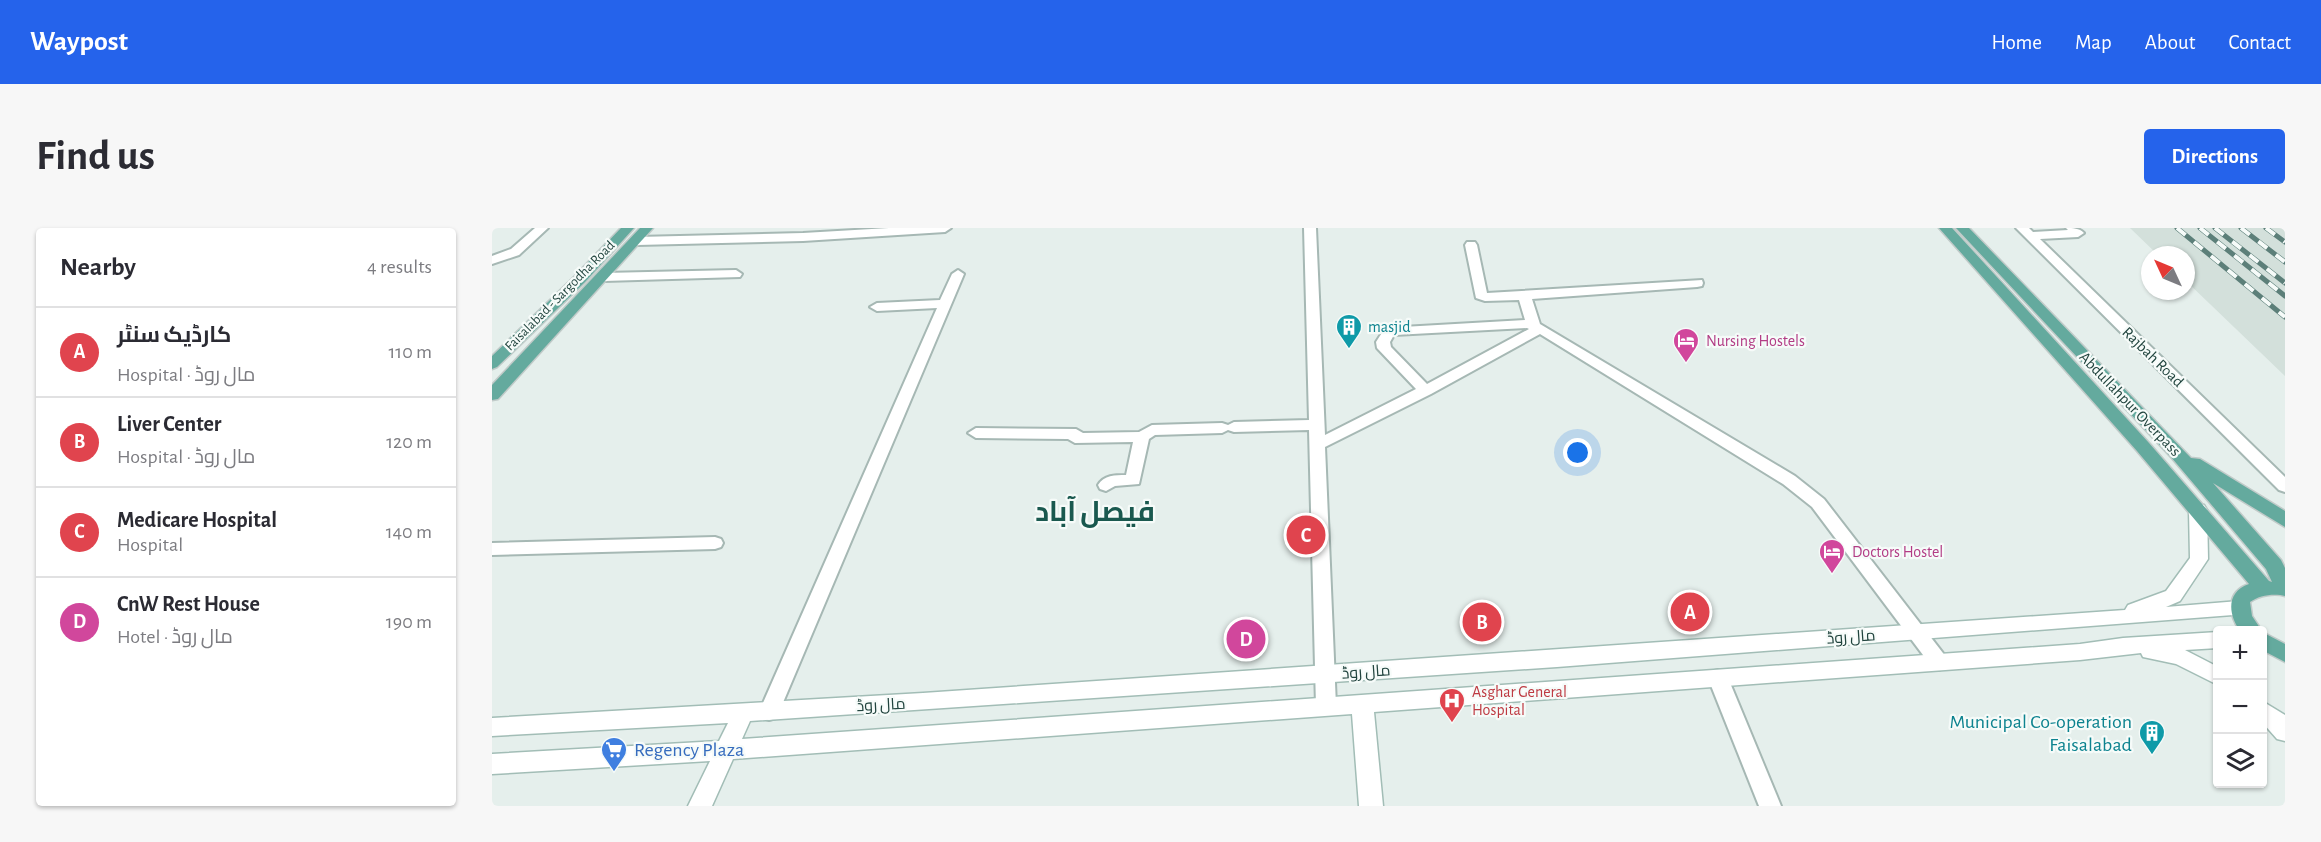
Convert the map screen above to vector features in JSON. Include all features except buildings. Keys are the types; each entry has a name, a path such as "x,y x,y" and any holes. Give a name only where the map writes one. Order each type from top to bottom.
{"main road":[{"name":"Faisalabad - Sargodha Road","path":"492,364 628,228"},
{"name":"Faisalabad - Sargodha Road","path":"492,395 498,382 604,277 647,228"},
{"name":"Abdullahpur Overpass","path":"1945,228 2198,510 2263,588"},
{"name":"Abdullahpur Overpass","path":"1962,228 2177,453 2274,565 2285,590"},
{"path":"492,357 519,339"},
{"path":"2177,453 2285,520"},
{"path":"2114,618 2173,596 2200,556 2198,510"},
{"path":"2249,626 2242,618 2239,609 2240,600 2244,594 2263,588 2285,590"},
{"name":"مال روڈ","path":"492,727 768,712 1324,675 2239,609"},
{"name":"مال روڈ","path":"492,764 725,750 2080,652 2123,645 2213,640"},
{"path":"2267,643 2285,654"},
{"path":"2123,645 2180,657 2213,675"},
{"path":"1362,703 1371,806"},
{"path":"700,806 742,713"},
{"path":"2267,714 2276,720 2285,732"}],"street":[{"path":"492,260 515,252 542,228"},
{"path":"637,241 803,237 945,228"},
{"path":"1310,228 1326,706"},
{"path":"2026,232 2078,233 2072,228"},
{"name":"Rajbah Road","path":"2026,232 2285,486"},
{"path":"1471,245 1481,295 1485,297 1697,283"},
{"path":"604,277 736,274"},
{"path":"768,712 958,274"},
{"path":"1524,296 1537,327"},
{"path":"877,308 945,304"},
{"path":"1318,444 1426,391 1537,327"},
{"path":"1426,391 1384,348 1383,342 1390,331 1537,327 1789,480 1818,503 1939,662"},
{"path":"976,433 1076,434 1075,438 1142,437 1152,430 1317,425"},
{"path":"1106,485 1112,481 1133,480 1142,437"},
{"path":"492,549 715,543"},
{"path":"1718,678 1770,806"}],"shaded area":[{"path":"2130,228 2285,228 2285,376 2195,290 2195,246 2149,246"}],"railway":[{"path":"2177,228 2285,317"},
{"path":"2200,228 2285,296"},
{"path":"2215,228 2285,283"},
{"path":"2241,228 2285,262"},
{"path":"2266,228 2285,242"}],"place":[{"name":"masjid","path":"1349,350"},
{"name":"Nursing Hostels","path":"1686,364"},
{"name":"Medicare Hospital","path":"1306,535"},
{"name":"Doctors Hostel","path":"1832,575"},
{"name":"کارڈیک سنٹر","path":"1690,612"},
{"name":"Liver Center","path":"1482,622"},
{"name":"CnW Rest House","path":"1246,639"},
{"name":"Asghar General Hospital","path":"1452,724"},
{"name":"Municipal Co-operation Faisalabad","path":"2152,756"},
{"name":"Regency Plaza","path":"614,773"}],"district":[{"name":"فیصل آباد","path":"1095,513"}]}
